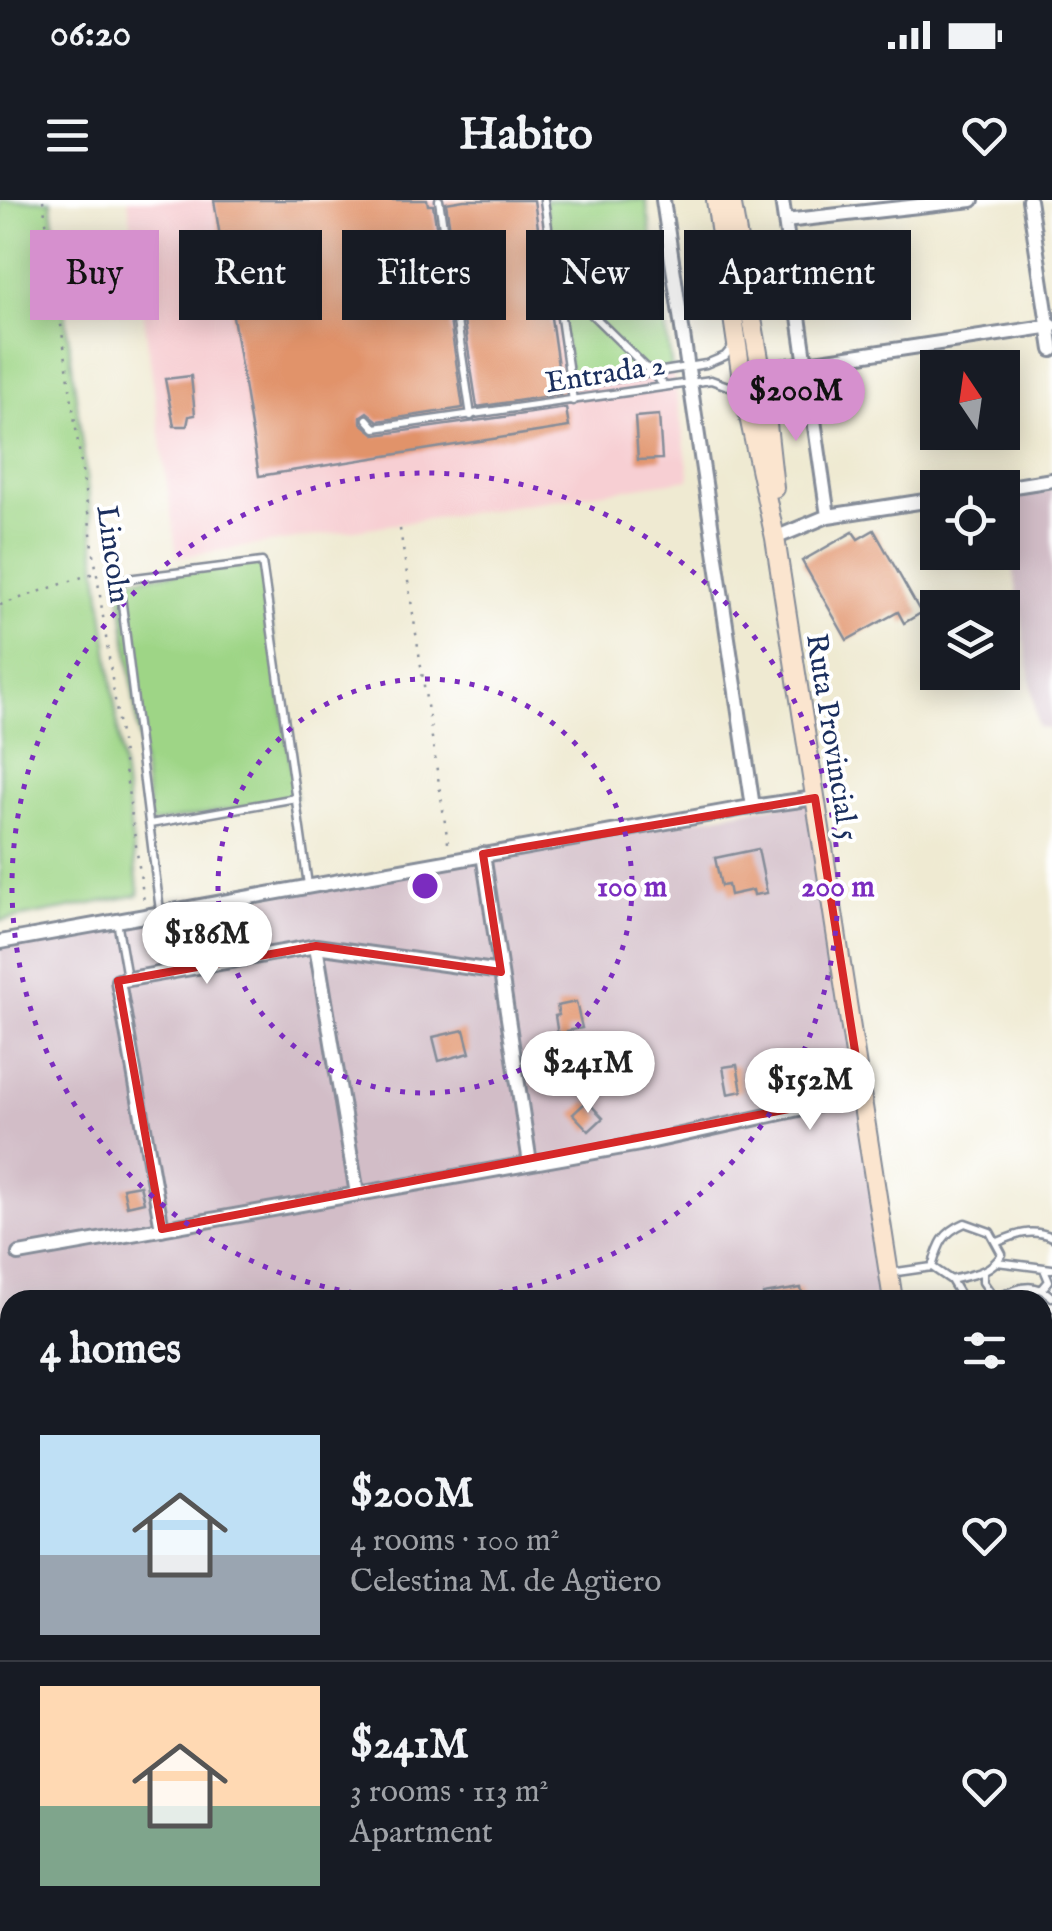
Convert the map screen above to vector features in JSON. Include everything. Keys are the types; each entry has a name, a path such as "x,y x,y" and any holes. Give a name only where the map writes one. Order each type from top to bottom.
{"main road":[{"path":"716,200 744,393 775,538"},
{"path":"732,200 760,370 772,466 775,538"},
{"name":"Ruta Provincial 5","path":"775,538 891,1290"}],"street":[{"path":"662,200 752,807"},
{"path":"782,200 828,516"},
{"path":"785,222 972,200"},
{"path":"1029,200 1052,350"},
{"path":"760,370 1050,326"},
{"path":"1020,485 1052,480"},
{"path":"775,538 828,516 920,502"},
{"path":"0,942 815,798"},
{"path":"483,854 530,1163"},
{"path":"162,1228 118,981 316,946 501,972"},
{"path":"316,946 357,1194"},
{"path":"19,1254 862,1099"}],"lane":[{"path":"439,200 471,417"},
{"path":"544,200 549,230"},
{"path":"562,320 573,400"},
{"path":"598,320 664,386"},
{"name":"Entrada 2","path":"571,386 687,367 725,356 737,340"},
{"name":"Entrada 2","path":"367,419 375,428 471,417 689,382 724,382 744,393"},
{"path":"153,913 150,824 119,580 262,562 308,885"},
{"path":"150,824 296,798"},
{"path":"117,920 128,979"},
{"path":"932,1267 940,1240 949,1230 965,1224 990,1232 1002,1254 997,1262 983,1272 951,1280"},
{"path":"998,1242 1021,1232 1042,1232 1052,1237"},
{"path":"997,1262 1048,1268 1049,1281 1042,1288 1030,1286 1019,1290"},
{"path":"888,1273 932,1267 951,1280 957,1290"},
{"path":"983,1272 988,1290"}],"path":[{"name":"Lincoln","path":"42,200 96,572 153,913"},
{"path":"400,529 451,860"},
{"path":"0,605 96,572"}],"highlighted area":[{"path":"815,798 862,1095 162,1229 118,981 316,946 501,972 483,854"}],"shaded area":[{"path":"128,200 646,200 651,230 526,230 526,320 664,320 664,314 690,479 177,557 144,320 159,320 159,230 132,230"},
{"path":"1052,489 1052,730 1038,727 1020,590 1017,590 1013,570 1020,570 1020,494"},
{"path":"815,798 889,1290 0,1290 0,943"}],"green space":[{"path":"0,200 51,200 55,230 30,230 30,320 66,320 139,895 0,921"},
{"path":"544,200 646,200 651,230 548,230"},
{"path":"664,317 672,369 571,386 561,320"},
{"path":"262,562 296,798 150,824 119,580"}],"building":[{"path":"214,200 427,200 428,205 433,205 437,230 342,230 342,320 450,320 463,408 378,421 367,412 361,416 361,423 376,435 566,408 569,427 259,476 234,320 322,320 322,230 219,230"},
{"path":"534,200 538,230 526,230 526,320 551,320 562,394 477,407 464,320 506,320 506,230 450,230 446,203"},
{"path":"191,376 195,415 189,416 187,426 174,426 165,379"},
{"path":"659,415 662,459 638,460 635,417"},
{"path":"874,530 920,614 904,623 898,612 847,640 802,561 853,532 858,539"},
{"path":"758,849 767,893 754,895 753,890 730,895 728,885 721,886 715,858"},
{"path":"576,1002 582,1028 567,1031 570,1045 560,1048 557,1006"},
{"path":"464,1030 470,1053 439,1061 433,1037"},
{"path":"737,1065 742,1091 728,1094 723,1067"},
{"path":"587,1101 603,1118 589,1131 573,1114"},
{"path":"140,1185 144,1202 127,1206 123,1188"}]}
